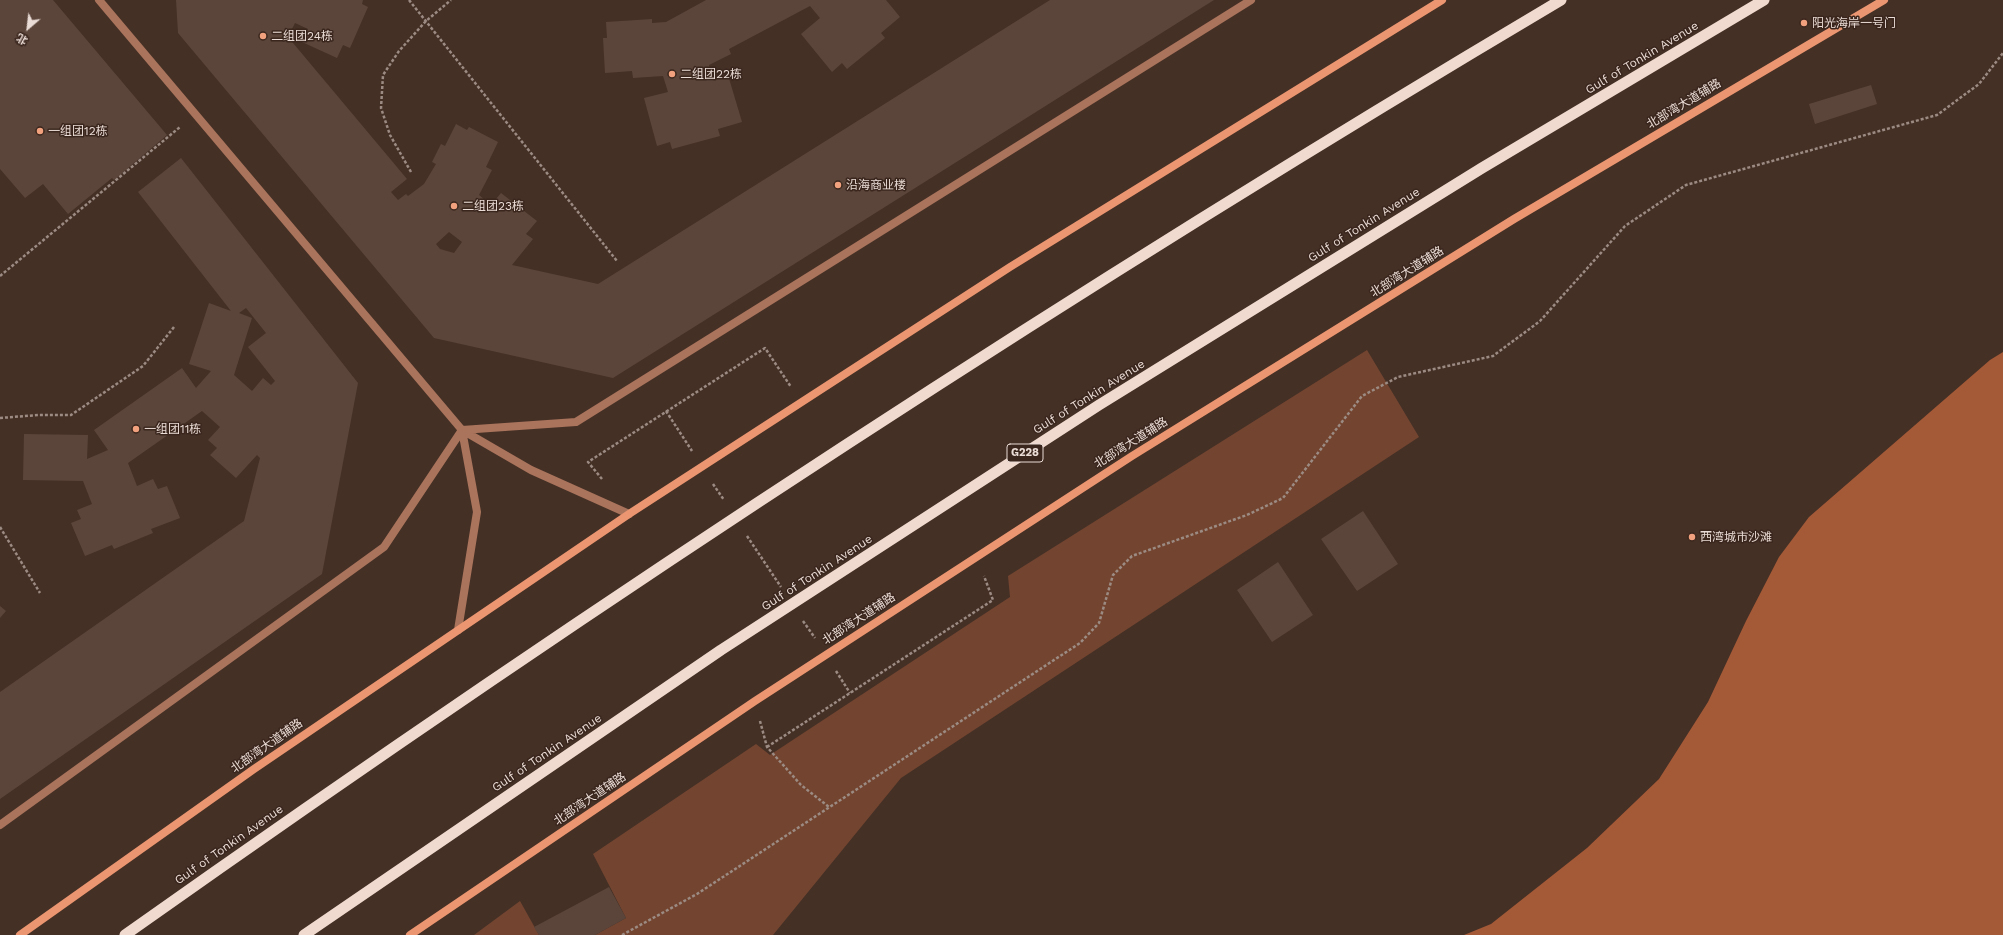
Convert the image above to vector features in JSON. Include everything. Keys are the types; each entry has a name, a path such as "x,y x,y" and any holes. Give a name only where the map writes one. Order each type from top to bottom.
{"highway":[{"name":"Gulf of Tonkin Avenue","path":"125,935 289,819 663,564 1043,318 1421,83 1561,0"},
{"name":"Gulf of Tonkin Avenue","path":"304,935 721,650 1099,405 1482,168 1764,0"}],"main road":[{"name":"北部湾大道辅路","path":"20,935 254,769 629,514 1010,266 1442,0"},
{"name":"北部湾大道辅路","path":"410,935 755,701 1132,456 1514,219 1884,0"}],"lane":[{"path":"99,0 462,430 531,470 629,514"},
{"path":"462,430 576,422 1251,0"},
{"path":"458,630 477,512 462,430"},
{"path":"0,826 384,547 462,430"}],"path":[{"path":"409,0 617,261"},
{"path":"411,172 390,135 381,108 383,75 399,51 426,21 451,0"},
{"path":"622,935 697,894 1080,643 1099,623 1113,575 1132,556 1247,515 1283,498 1362,396 1398,377 1493,356 1540,321 1625,226 1686,185 1937,115 1979,84 2003,53"},
{"path":"0,276 196,115"},
{"path":"0,418 39,415 71,415 143,366 174,327"},
{"path":"588,462 765,348 801,402"},
{"path":"666,411 696,457"},
{"path":"713,483 726,503"},
{"path":"0,527 40,593"},
{"path":"743,529 782,588"},
{"path":"767,747 993,600 978,556"},
{"path":"799,614 816,640"},
{"path":"833,667 850,693"},
{"path":"755,701 767,747 801,785 829,807"}],"shaded area":[{"path":"1367,350 1419,437 901,778 773,935 595,935 626,918 593,854 756,744 770,755 1010,597 1008,576"},
{"path":"2003,352 2003,935 1464,935 1491,924 1587,848 1659,779 1708,702 1746,621 1779,557 1809,517 1990,360"},
{"path":"520,901 539,935 474,935"}],"building":[{"name":"一组团12栋","path":"0,0 53,0 167,135 114,180 112,178 68,214 43,184 25,198 0,169"},
{"name":"沿海商业楼","path":"176,0 363,0 362,4 368,7 350,48 343,45 337,58 302,42 308,29 295,23 288,37 407,179 391,192 398,200 406,194 408,196 424,184 436,164 432,162 441,144 445,146 456,124 467,130 469,127 498,142 486,167 492,170 479,195 491,205 501,193 537,221 526,234 533,239 512,265 598,284 1050,0 1214,0 613,378 434,338 178,33","holes":["449,232 462,242 454,253 440,249 436,244"]},
{"name":"二组团22栋","path":"706,0 886,0 900,17 881,33 885,38 847,69 842,63 832,72 801,34 820,18 810,6 729,49 731,54 709,65 713,79 728,75 742,122 718,129 720,136 672,149 670,142 657,146 644,98 668,92 663,76 633,78 632,71 605,73 603,38 607,38 606,22 652,19 652,23 666,22"},
{"path":"1871,85 1877,104 1815,124 1809,104"},
{"path":"181,158 358,383 322,574 0,799 0,692 244,521 260,458 257,455 236,478 210,455 217,448 208,440 220,427 202,411 128,463 137,486 153,479 158,489 167,486 180,518 151,529 153,533 114,549 112,545 85,556 71,523 81,519 77,510 92,504 83,481 23,480 24,434 88,435 87,459 108,450 94,430 182,368 196,388 211,371 189,364 209,303 231,311 138,192","holes":["246,308 266,333 248,347 275,381 271,385 263,378 252,391 234,375 252,318 239,313"]},
{"path":"1363,511 1398,564 1357,591 1321,539"},
{"path":"1278,562 1313,615 1272,642 1237,590"},
{"path":"0,606 6,611 0,618"},
{"path":"609,887 626,918 595,935 539,935 534,927"}],"place":[{"name":"阳光海岸一号门","path":"1804,23"},
{"name":"二组团24栋","path":"263,36"},
{"name":"二组团22栋","path":"672,74"},
{"name":"一组团12栋","path":"40,131"},
{"name":"沿海商业楼","path":"838,185"},
{"name":"二组团23栋","path":"454,206"},
{"name":"一组团11栋","path":"136,429"},
{"name":"西湾城市沙滩","path":"1692,537"}]}
